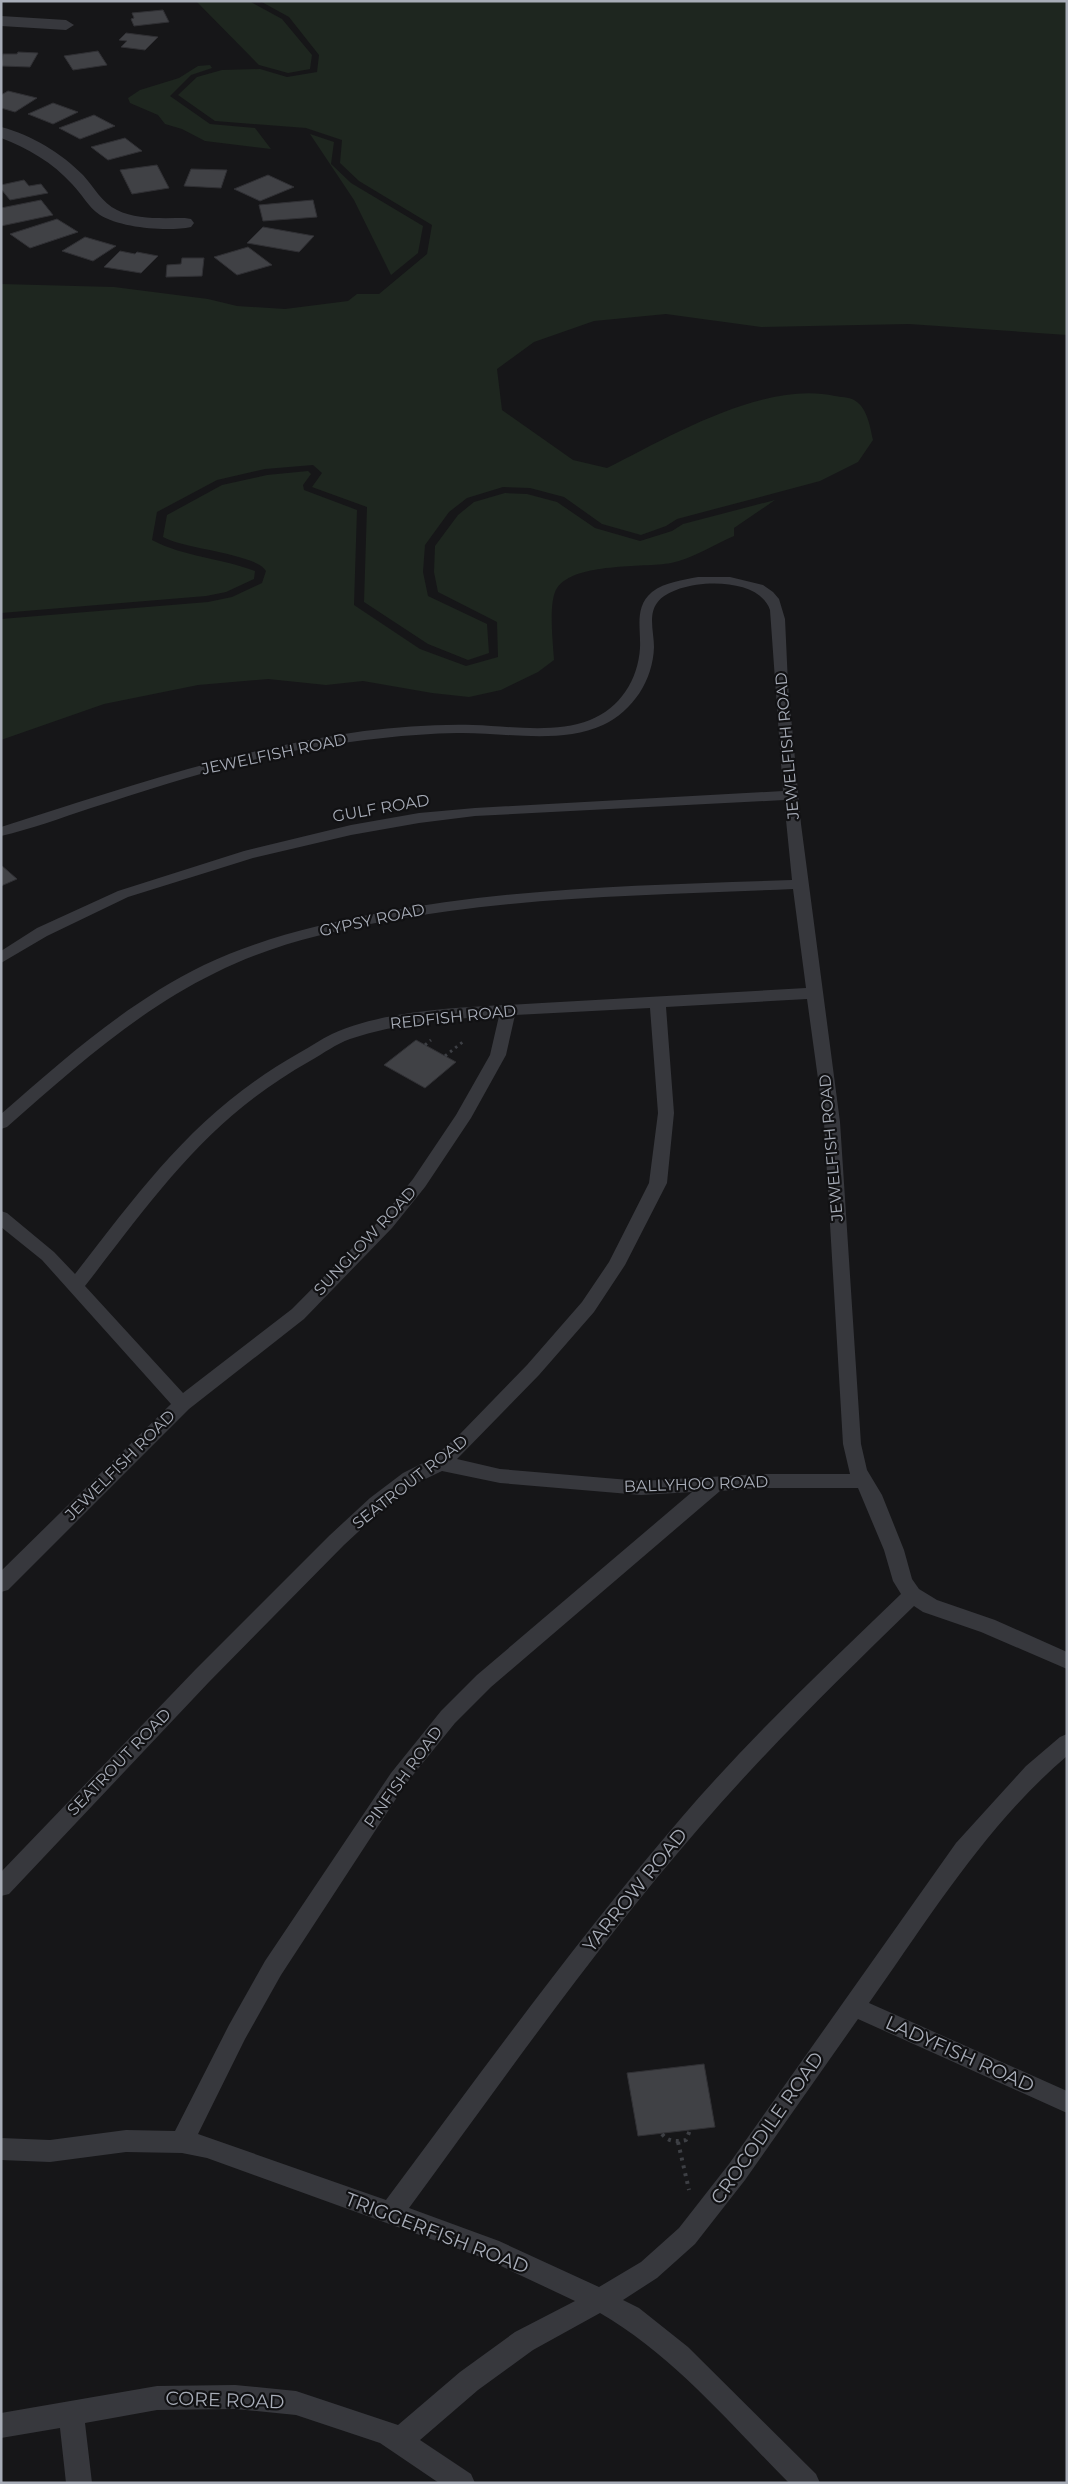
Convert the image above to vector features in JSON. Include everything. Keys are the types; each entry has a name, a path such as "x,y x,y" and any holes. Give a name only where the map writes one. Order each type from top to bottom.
{"street":[{"path":"1,21 66,25"},
{"path":"1,132 33,146 50,156 80,182 99,207 112,214 144,221 184,223"}],"lane":[{"name":"JEWELFISH ROAD","path":"1,832 220,764 299,746 356,736 417,731 460,729 544,732 583,727 600,720 618,708 631,696 644,674 647,652 646,615 652,599 669,588 692,582 734,581 750,584 772,597 778,616 790,795 800,884 831,1118 852,1444 858,1471 894,1550 903,1581 912,1595"},
{"name":"GULF ROAD","path":"1,958 50,928 123,894 195,870 271,848 351,830 419,818 475,812 790,795"},
{"name":"GYPSY ROAD","path":"1,1123 100,1040 161,995 207,970 275,942 396,913 474,901 565,893 800,884"},
{"name":"REDFISH ROAD","path":"76,1285 188,1145 216,1119 273,1075 340,1037 373,1026 415,1018 508,1010 814,993"},
{"name":"SEATROUT ROAD","path":"1,1887 202,1676 337,1540 377,1503 410,1478 440,1463 467,1439 533,1370 588,1307 616,1265 644,1214 658,1183 666,1113 658,1001"},
{"name":"SUNGLOW ROAD","path":"182,1404 298,1314 386,1224 419,1183 463,1118 498,1055 505,1031 508,1010"},
{"name":"JEWELFISH ROAD","path":"1,1217 48,1256 182,1404 1,1584"},
{"name":"BALLYHOO ROAD","path":"440,1463 500,1476 632,1487 714,1486 761,1482 864,1481"},
{"name":"PINFISH ROAD","path":"182,2142 237,2032 273,1968 398,1779 448,1716 484,1681 714,1486"},
{"path":"912,1595 930,1606 988,1626 1067,1662"},
{"name":"YARROW ROAD","path":"390,2214 580,1958 691,1822 759,1748 912,1595"},
{"name":"CROCODILE ROAD","path":"399,2441 469,2381 524,2341 600,2300 649,2270 697,2225 964,1850 1033,1772 1067,1743"},
{"name":"LADYFISH ROAD","path":"852,2006 1067,2102"},
{"name":"TRIGGERFISH ROAD","path":"1,2149 50,2152 126,2141 182,2142 207,2148 491,2249 600,2300 630,2317 679,2356 806,2483"},
{"name":"CORE ROAD","path":"1,2426 157,2398 235,2397 296,2403 386,2433 462,2483"},
{"path":"71,2413 80,2483"}],"path":[{"path":"425,1045 432,1039"},
{"path":"445,1056 464,1041"},
{"path":"662,2134 670,2141 678,2142 686,2140 690,2130"},
{"path":"678,2142 697,2225"}],"shaded area":[{"path":"196,1 249,1 282,19 312,55 310,69 288,73 259,65"},
{"path":"260,1 1067,1 1067,335 909,324 761,327 666,314 594,321 534,342 497,369 502,410 573,460 607,468 659,441 718,414 778,396 807,393 854,400 865,412 873,440 858,462 820,481 677,519 666,526 641,535 602,524 564,497 530,488 503,487 467,498 449,512 425,545 423,572 428,596 487,624 489,653 468,660 428,644 364,602 367,507 312,487 322,473 313,465 265,469 217,480 157,512 152,540 190,554 255,571 254,579 226,592 206,596 1,613 1,284 114,287 208,299 237,306 285,309 348,301 357,294 379,294 427,254 432,225 359,181 340,163 342,140 306,128 215,121 178,95 197,77 222,70 260,69 287,77 317,72 319,55 289,17"},
{"path":"210,65 212,68 191,75 170,96 210,124 255,128 271,149 205,141 182,129 165,124 158,115 130,103 128,98 140,90 179,78 198,66"},
{"path":"310,134 334,142 331,164 351,183 423,226 418,253 391,275 354,200"},
{"path":"308,471 311,474 303,485 304,490 357,510 354,605 420,649 466,666 498,657 497,622 438,592 434,572 435,546 458,515 474,502 505,493 527,494 557,502 595,528 640,541 672,531 683,524 775,500 734,528 734,536 687,558 671,563 594,570 578,574 566,580 557,588 554,594 552,622 554,660 538,672 501,690 469,697 432,693 363,681 326,685 268,679 198,685 104,704 1,740 1,619 208,602 232,597 262,583 266,571 260,565 249,560 187,545 163,537 167,515 222,485 267,475"}],"building":[{"path":"163,10 169,22 134,26 131,19 134,18 132,13"},
{"path":"126,33 158,37 145,50 121,47 127,41 119,40"},
{"path":"98,51 107,65 73,70 64,56"},
{"path":"18,52 38,53 30,67 1,66 3,54 17,54"},
{"path":"8,91 37,98 15,112 1,108 1,95"},
{"path":"53,103 78,112 53,124 28,114"},
{"path":"94,115 115,126 80,139 59,128"},
{"path":"125,138 142,151 108,160 91,147"},
{"path":"157,165 169,188 132,194 120,170"},
{"path":"191,169 227,170 221,188 184,186"},
{"path":"268,175 294,187 260,201 234,189"},
{"path":"24,180 29,186 41,184 48,193 10,200 1,189 1,185"},
{"path":"41,200 53,215 1,226 1,208"},
{"path":"313,200 317,217 263,221 259,205"},
{"path":"57,219 78,232 30,248 10,234"},
{"path":"263,227 314,236 299,252 247,243"},
{"path":"85,237 116,246 93,261 62,251"},
{"path":"248,247 272,265 237,275 214,257"},
{"path":"120,251 158,256 141,273 104,267"},
{"path":"182,258 204,258 202,276 166,277 167,265 181,264"},
{"path":"1,865 17,879 1,886"},
{"path":"416,1040 456,1062 425,1088 384,1065"},
{"path":"704,2064 715,2127 638,2136 627,2073"}]}
